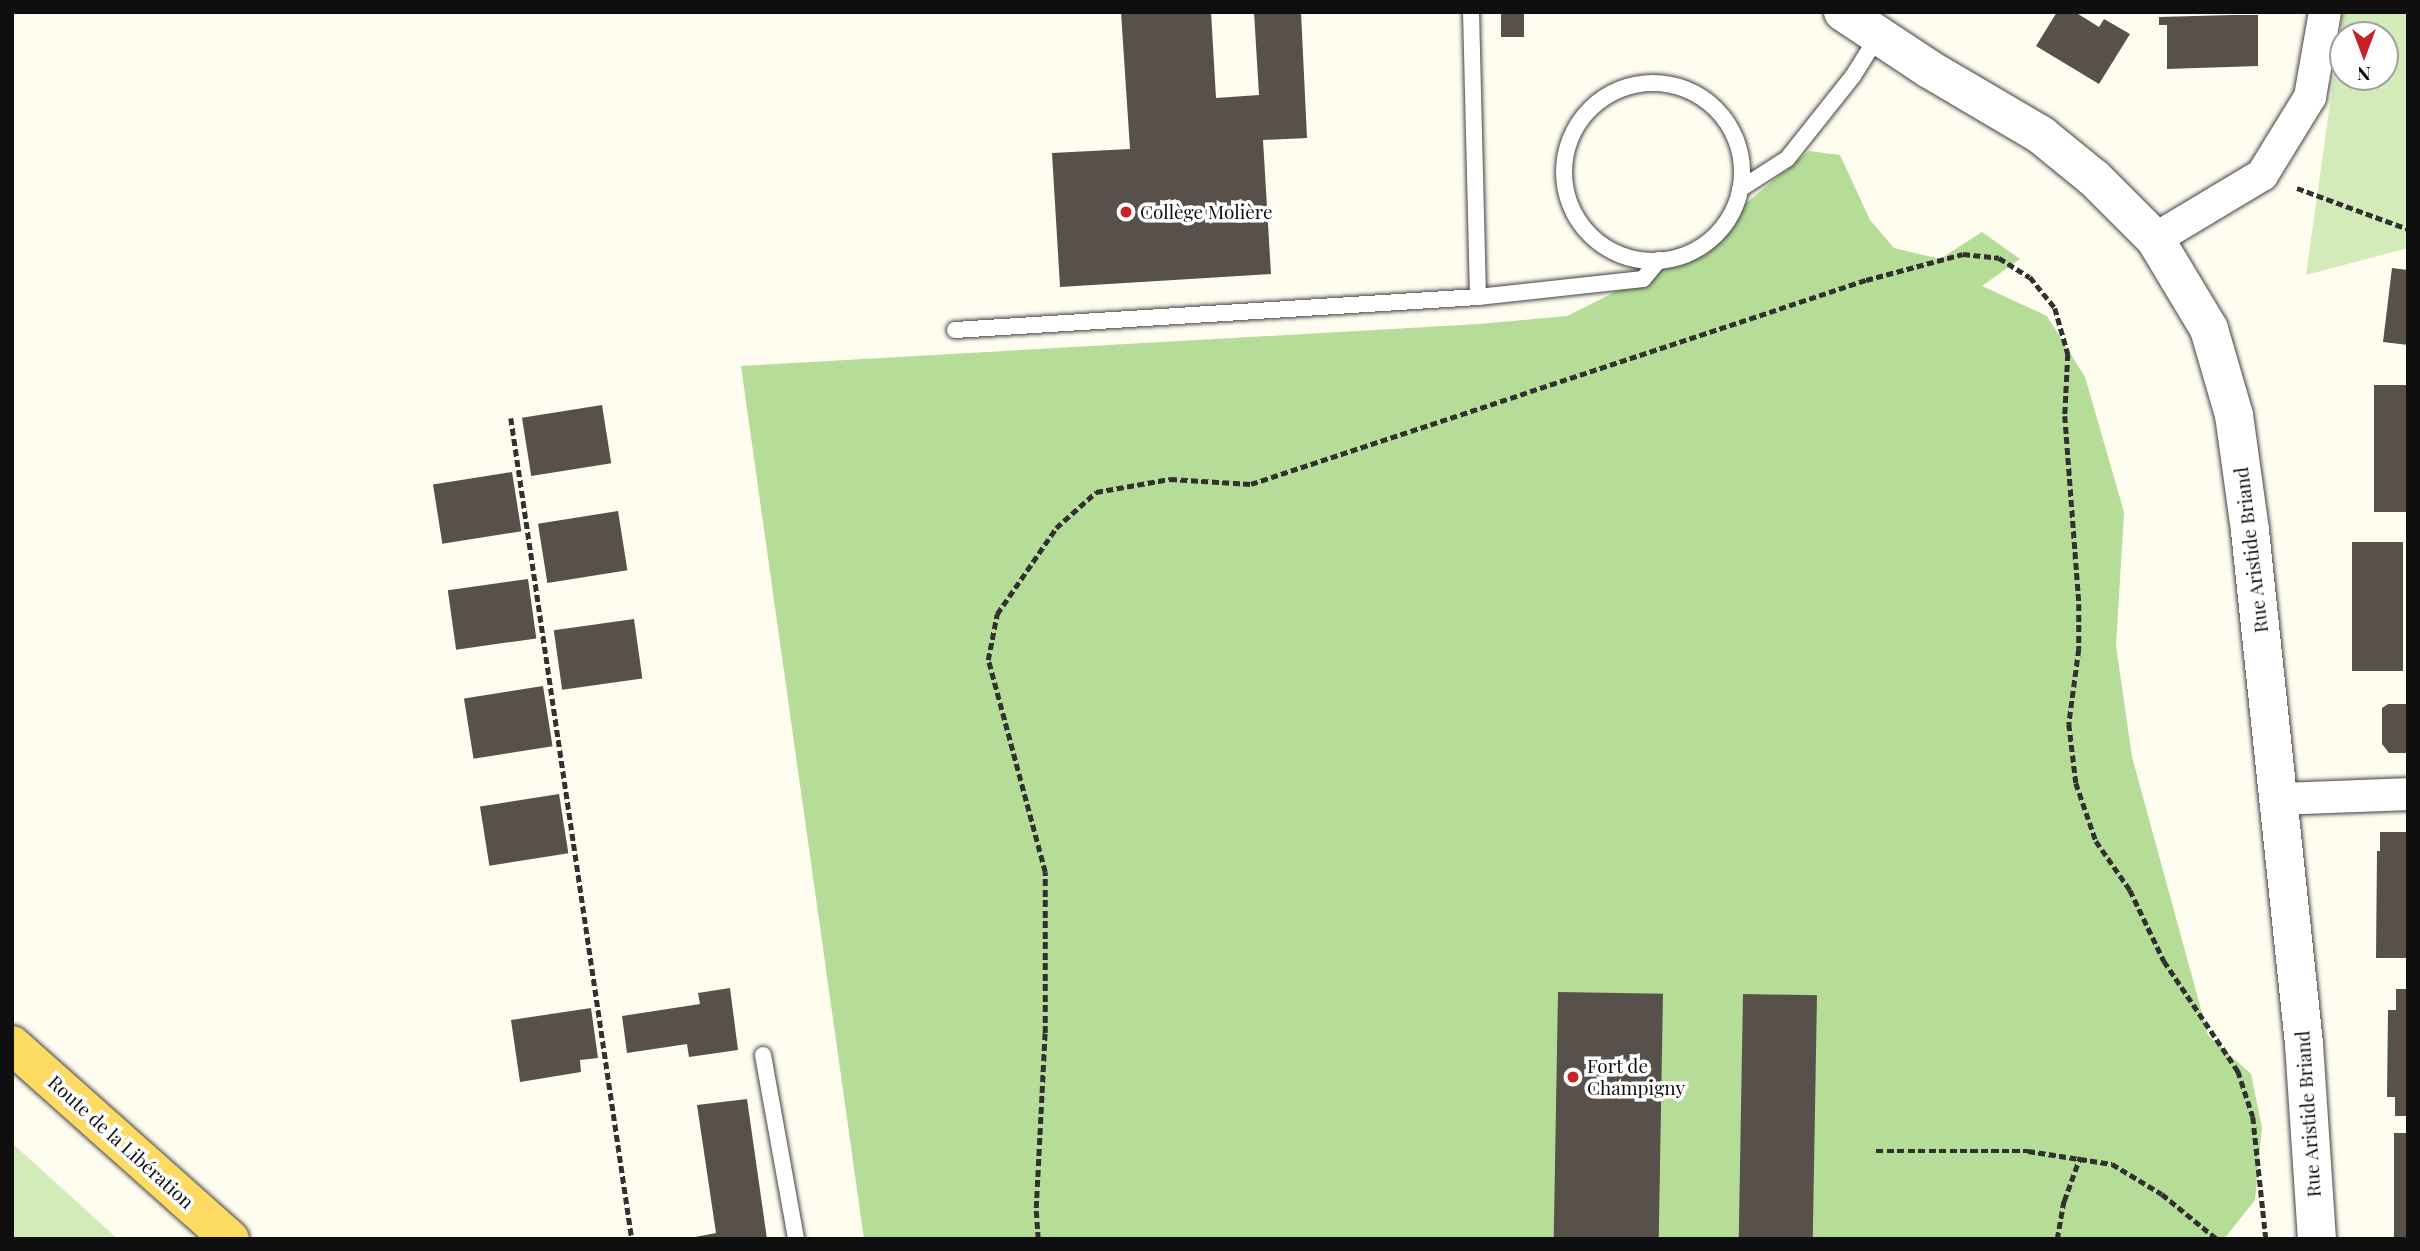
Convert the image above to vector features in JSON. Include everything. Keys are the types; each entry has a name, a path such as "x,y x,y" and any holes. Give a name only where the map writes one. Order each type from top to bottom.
{"main road":[{"name":"Route de la Libération","path":"12,1045 230,1239"}],"street":[{"path":"2155,239 2262,175 2309,97 2325,12"},
{"name":"Rue Aristide Briand","path":"1855,22 2041,135 2094,178 2155,239 2209,329 2234,415 2250,530 2304,1044 2316,1239"},
{"path":"2279,799 2408,794"}],"lane":[{"path":"1471,12 1478,297"},
{"path":"1740,189 1787,159 1853,76 1855,22"},
{"path":"1646,83 1669,84 1701,98 1726,122 1737,143 1742,165 1740,189 1733,210 1720,230 1703,246 1682,256 1659,260 1636,259 1614,252 1594,239 1579,222 1569,201 1564,178 1565,155 1573,133 1585,113 1602,98 1623,88 1646,83"},
{"path":"955,330 1478,297 1643,279 1659,260"},
{"path":"764,1055 796,1239"}],"path":[{"path":"2262,175 2408,229"},
{"path":"1038,1239 1036,1208 1045,1033 1045,872 988,660 997,614 1056,528 1096,492 1170,479 1251,484 1866,280 1962,254 1999,258 2031,277 2055,309 2068,355 2065,416 2079,604 2079,649 2069,724 2076,783 2096,841 2130,890 2164,961 2238,1072 2253,1118 2266,1239"},
{"path":"511,418 632,1239"},
{"path":"1876,1151 2028,1151 2112,1164 2162,1194 2217,1239"},
{"path":"2057,1239 2064,1201 2080,1157"}],"green space":[{"path":"2343,12 2408,12 2408,248 2306,275 2332,91 2399,91 2399,21 2342,21"},
{"path":"1809,151 1840,155 1870,220 1894,248 1940,259 1982,232 2020,259 1982,286 2047,316 2085,377 2124,512 2116,646 2132,757 2208,1035 2251,1074 2262,1128 2255,1200 2224,1239 864,1239 741,366 1479,324 1567,316 1675,262"},
{"path":"12,1143 118,1239 12,1239"}],"building":[{"path":"1121,12 1211,12 1216,98 1259,95 1254,12 1301,12 1307,138 1263,140 1271,274 1060,287 1052,153 1130,149"},
{"path":"1501,12 1524,12 1524,37 1501,37"},
{"path":"2057,12 2075,12 2099,27 2104,19 2130,34 2099,84 2036,46"},
{"path":"2258,15 2258,66 2167,69 2167,25 2159,25 2159,17"},
{"path":"2392,268 2408,270 2408,345 2383,342"},
{"path":"2374,385 2408,385 2408,512 2374,512"},
{"path":"602,405 611,463 531,476 522,418"},
{"path":"512,472 521,531 442,544 433,485"},
{"path":"618,511 627,570 547,583 538,524"},
{"path":"2352,542 2403,542 2403,671 2352,671"},
{"path":"528,579 536,638 456,650 448,590"},
{"path":"634,619 642,678 562,690 554,630"},
{"path":"543,686 553,746 474,759 464,699"},
{"path":"2388,704 2408,704 2408,753 2389,753 2382,744 2382,708"},
{"path":"559,794 568,853 489,866 480,807"},
{"path":"2380,832 2408,832 2408,958 2376,958 2377,851 2380,851"},
{"path":"730,988 738,1050 689,1057 687,1044 627,1053 622,1016 700,1004 698,993"},
{"path":"2396,989 2408,989 2408,1116 2395,1116 2395,1097 2387,1097 2388,1010 2396,1010"},
{"path":"1558,992 1663,994 1659,1239 1554,1239"},
{"path":"1743,994 1817,995 1813,1239 1739,1239"},
{"path":"591,1008 598,1058 580,1060 581,1072 520,1082 511,1020"},
{"path":"747,1099 767,1239 685,1239 716,1233 697,1105"},
{"path":"2394,1133 2408,1133 2408,1239 2394,1239"}],"place":[{"name":"Collège Molière","path":"1126,212"},
{"name":"Fort de Champigny","path":"1573,1077"}]}
